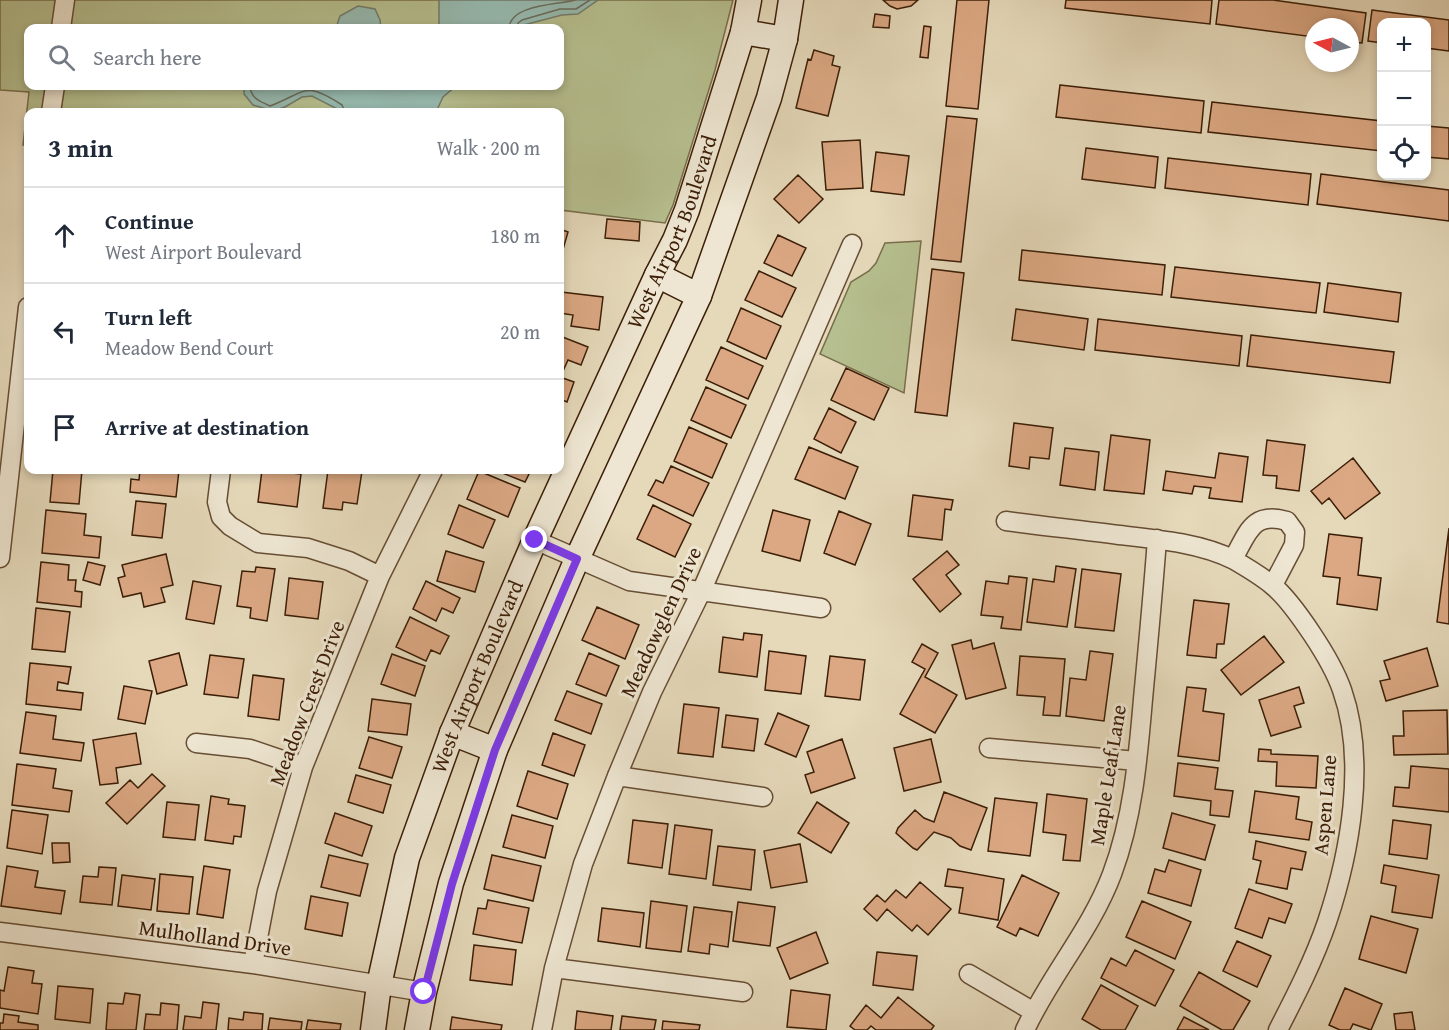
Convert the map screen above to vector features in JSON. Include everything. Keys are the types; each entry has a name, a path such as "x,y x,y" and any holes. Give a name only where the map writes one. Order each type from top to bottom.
{"main road":[{"name":"West Airport Boulevard","path":"373,1030 379,985 407,858 452,733 535,540 675,240 687,210 743,32 749,0"},
{"name":"West Airport Boulevard","path":"417,1030 424,992 452,884 495,750 577,559 699,296 769,98 785,39 791,0"},
{"path":"743,32 785,39"},
{"path":"657,275 699,296"},
{"path":"452,733 495,750"}],"street":[{"path":"62,24 65,0"},
{"path":"52,108 54,90"},
{"name":"Meadowglen Drive","path":"542,1030 554,968 583,864 617,776 652,692 701,592 852,244"},
{"path":"0,558 4,480 24,336"},
{"path":"220,474 217,502 221,516 231,526 258,543 308,548 349,561 380,576"},
{"name":"Meadow Crest Drive","path":"253,964 267,891 303,767 380,576 432,474"},
{"path":"1233,559 1249,531 1260,519 1274,517 1287,521 1295,532 1294,545 1273,585"},
{"name":"Aspen Lane","path":"1006,521 1157,539 1233,559 1273,585 1306,625 1322,649 1342,690 1351,728 1355,764 1345,858 1327,923 1305,978 1280,1029"},
{"name":"Maple Leaf Lane","path":"1025,1030 1089,921 1111,876 1126,833 1137,761 1157,539"},
{"path":"535,540 629,581 821,608"},
{"path":"196,743 250,749 303,767"},
{"path":"989,748 1137,761"},
{"path":"617,776 764,797"},
{"name":"Mulholland Drive","path":"0,932 253,964 424,992"},
{"path":"554,968 743,992"},
{"path":"969,974 1034,1012"}],"green space":[{"path":"0,0 733,0 715,70 673,205 665,223 564,210 564,108 27,108 29,92 0,90"},
{"path":"921,241 904,393 820,354 851,282 869,271 876,263 885,243"}],"water":[{"path":"439,0 598,0 578,14 562,15 528,24 439,24"},
{"path":"358,6 375,9 380,24 337,24 340,16"},
{"path":"244,90 451,90 443,97 438,108 335,108 312,96 302,97 282,108 263,108 253,105 244,94"}],"building":[{"path":"883,0 918,0 911,6 897,9"},
{"path":"957,0 989,0 978,109 946,106"},
{"path":"1066,0 1212,0 1210,24 1065,8"},
{"path":"1219,0 1273,0 1366,13 1362,43 1359,43 1359,18 1305,18 1305,36 1216,24"},
{"path":"1372,10 1449,20 1449,51 1431,49 1431,18 1377,18 1377,42 1368,41"},
{"path":"875,14 890,16 889,28 873,27"},
{"path":"924,26 931,27 928,58 920,57"},
{"path":"814,50 834,56 832,65 840,67 828,116 796,108 808,59 811,60"},
{"path":"1060,85 1204,101 1201,133 1056,117"},
{"path":"1212,102 1377,120 1377,150 1208,132"},
{"path":"947,116 977,119 961,262 931,259"},
{"path":"1431,126 1449,128 1449,159 1431,157"},
{"path":"860,140 863,188 826,190 822,142"},
{"path":"1086,148 1158,157 1155,188 1082,179"},
{"path":"876,152 909,156 904,195 871,191"},
{"path":"1168,158 1311,174 1308,205 1165,188"},
{"path":"1321,174 1449,190 1449,221 1317,204"},
{"path":"798,175 823,199 799,223 774,199"},
{"path":"607,219 640,222 639,241 605,238"},
{"path":"564,230 568,232 564,246"},
{"path":"778,235 806,248 792,276 764,263"},
{"path":"1022,250 1165,265 1162,295 1019,280"},
{"path":"1175,267 1320,283 1316,313 1171,297"},
{"path":"932,269 964,273 947,416 915,412"},
{"path":"759,271 796,288 782,317 745,300"},
{"path":"1328,283 1401,293 1398,322 1324,312"},
{"path":"564,292 603,297 599,330 571,326 573,315 564,314"},
{"path":"741,308 781,326 766,359 727,341"},
{"path":"1016,309 1088,319 1084,350 1012,340"},
{"path":"1098,319 1242,336 1239,366 1095,350"},
{"path":"1251,335 1394,352 1390,383 1247,366"},
{"path":"564,338 588,347 581,365 568,360 564,369"},
{"path":"721,347 763,366 748,399 706,380"},
{"path":"846,368 889,388 874,420 831,400"},
{"path":"564,378 574,382 567,402 564,401"},
{"path":"706,387 746,405 731,438 691,420"},
{"path":"829,408 856,422 841,453 814,439"},
{"path":"1014,423 1053,428 1049,459 1030,457 1029,469 1009,466"},
{"path":"689,427 727,444 712,478 674,461"},
{"path":"1111,435 1150,440 1144,494 1104,490"},
{"path":"1267,440 1305,445 1299,491 1276,488 1277,476 1263,475"},
{"path":"809,447 858,467 845,499 795,479"},
{"path":"1065,448 1099,452 1095,490 1060,485"},
{"path":"1219,453 1248,457 1242,502 1209,498 1211,488 1194,486 1192,494 1163,490 1166,471 1215,478"},
{"path":"1353,458 1380,493 1345,519 1329,498 1322,504 1311,491"},
{"path":"671,466 709,483 693,516 648,495 656,480 663,483"},
{"path":"53,474 82,474 79,504 50,502"},
{"path":"140,474 179,474 176,497 130,492 131,479 139,480"},
{"path":"262,474 301,474 297,507 258,502"},
{"path":"327,474 362,474 357,504 343,502 342,510 323,508"},
{"path":"478,474 486,474 520,488 508,517 467,499"},
{"path":"505,474 529,474 525,482"},
{"path":"913,495 953,500 951,510 945,509 942,540 908,536"},
{"path":"136,501 166,504 162,538 132,535"},
{"path":"459,505 495,520 483,548 448,534"},
{"path":"653,505 691,524 675,557 637,539"},
{"path":"46,510 86,514 84,535 101,537 99,558 42,553"},
{"path":"773,510 810,520 800,561 762,551"},
{"path":"839,511 871,524 855,565 824,553"},
{"path":"1449,528 1449,624 1437,622"},
{"path":"1329,534 1362,538 1358,575 1381,578 1377,610 1337,604 1340,578 1323,576"},
{"path":"446,551 484,562 475,592 437,581"},
{"path":"947,551 959,565 946,575 961,594 940,612 913,579"},
{"path":"166,554 173,585 161,588 165,602 144,607 141,593 123,597 118,578 125,576 122,565"},
{"path":"41,562 69,565 68,580 76,580 75,591 82,592 81,607 37,602"},
{"path":"88,562 105,566 100,585 83,580"},
{"path":"1056,566 1076,569 1067,627 1027,622 1033,579 1054,582"},
{"path":"256,567 275,569 267,621 250,618 251,608 237,606 242,571 255,572"},
{"path":"1082,569 1121,574 1114,631 1075,627"},
{"path":"1009,576 1027,578 1021,630 1001,628 1003,617 981,615 986,581 1008,584"},
{"path":"289,578 323,582 318,619 285,615"},
{"path":"193,581 221,586 214,624 186,619"},
{"path":"426,581 460,598 453,613 442,608 436,621 413,609"},
{"path":"1194,600 1229,604 1224,644 1217,644 1216,658 1187,655"},
{"path":"597,607 639,625 625,659 582,640"},
{"path":"36,608 70,612 65,652 32,649"},
{"path":"410,617 449,636 440,654 431,650 426,661 396,647"},
{"path":"744,633 762,635 757,677 719,672 723,637 743,640"},
{"path":"1264,636 1284,662 1241,695 1221,670"},
{"path":"971,640 973,649 994,643 1006,688 966,699 952,645"},
{"path":"922,644 938,653 925,677 957,695 935,733 900,714 925,669 912,662"},
{"path":"1427,648 1438,686 1386,701 1380,681 1390,679 1384,661"},
{"path":"769,651 806,656 801,694 765,690"},
{"path":"1090,651 1113,654 1104,721 1066,716 1070,678 1086,680"},
{"path":"179,653 187,685 157,694 149,661"},
{"path":"589,653 619,666 606,696 576,684"},
{"path":"392,654 425,666 415,696 381,684"},
{"path":"210,655 244,659 238,698 204,694"},
{"path":"830,656 865,660 860,700 825,696"},
{"path":"1020,656 1065,659 1060,716 1043,715 1045,697 1017,695"},
{"path":"30,663 71,667 68,684 58,682 57,690 83,693 81,710 26,704"},
{"path":"253,675 284,679 279,720 248,716"},
{"path":"124,686 152,691 145,724 118,719"},
{"path":"1187,687 1206,689 1203,711 1224,714 1219,761 1178,756"},
{"path":"1299,687 1304,703 1294,706 1301,727 1271,736 1259,700"},
{"path":"567,691 602,704 591,734 555,720"},
{"path":"372,699 411,704 407,735 368,731"},
{"path":"684,704 719,708 713,757 678,753"},
{"path":"1447,710 1448,754 1394,755 1393,736 1404,736 1403,711"},
{"path":"26,712 56,716 53,739 84,743 81,761 20,753"},
{"path":"778,713 809,726 796,757 765,744"},
{"path":"726,715 758,719 754,751 722,747"},
{"path":"136,733 141,764 116,768 118,783 100,785 93,740"},
{"path":"553,733 585,745 574,776 542,765"},
{"path":"369,737 402,747 392,778 359,768"},
{"path":"842,739 855,778 811,793 805,775 814,772 807,752"},
{"path":"931,739 941,782 904,791 894,748"},
{"path":"1259,749 1271,750 1271,754 1318,756 1316,788 1276,786 1277,762 1258,761"},
{"path":"1178,763 1218,768 1215,789 1233,791 1229,817 1210,815 1211,801 1174,796"},
{"path":"17,764 56,769 53,788 72,791 69,812 12,805"},
{"path":"1411,766 1449,769 1449,812 1393,806 1395,787 1409,788"},
{"path":"528,771 568,784 557,819 517,806"},
{"path":"152,774 165,786 127,824 106,803 130,780 138,788"},
{"path":"356,775 391,785 383,813 348,802"},
{"path":"1255,791 1299,797 1296,819 1312,822 1309,840 1249,832"},
{"path":"944,792 987,808 971,850 960,846 951,838 934,832 917,850 913,848 896,833 898,828 915,810 924,818 934,822"},
{"path":"1047,794 1087,799 1080,861 1063,860 1066,835 1043,832"},
{"path":"211,796 229,799 228,804 245,806 241,837 234,836 233,844 205,840"},
{"path":"995,798 1037,803 1030,856 988,851"},
{"path":"167,802 199,805 195,840 163,837"},
{"path":"817,802 849,823 831,853 798,833"},
{"path":"12,810 48,815 42,854 7,848"},
{"path":"335,813 372,826 362,856 325,843"},
{"path":"1172,813 1215,825 1205,860 1163,848"},
{"path":"512,815 553,826 545,858 503,847"},
{"path":"633,820 668,824 662,868 628,863"},
{"path":"1393,820 1431,825 1427,859 1389,854"},
{"path":"675,825 712,830 706,879 669,874"},
{"path":"1256,841 1306,852 1302,870 1291,868 1287,889 1256,883 1261,861 1253,859"},
{"path":"52,843 69,843 70,862 53,863"},
{"path":"800,844 807,882 771,888 764,851"},
{"path":"718,846 755,850 751,890 713,885"},
{"path":"329,855 368,864 360,896 321,887"},
{"path":"492,855 541,866 533,901 484,889"},
{"path":"1169,860 1201,870 1191,906 1148,893 1155,869 1165,872"},
{"path":"1384,865 1439,875 1432,918 1392,912 1396,886 1381,883"},
{"path":"7,866 38,871 35,887 65,891 61,914 1,906"},
{"path":"204,866 230,870 223,918 197,914"},
{"path":"99,867 116,868 112,905 80,902 83,876 98,877"},
{"path":"948,869 1004,879 998,920 959,913 963,888 945,886"},
{"path":"160,874 193,877 189,914 157,911"},
{"path":"122,875 155,879 151,910 118,906"},
{"path":"1022,875 1059,893 1038,936 1020,928 1016,936 997,927"},
{"path":"920,882 951,909 928,935 917,925 912,931 887,909 877,921 864,909 877,895 885,902 896,890 906,898"},
{"path":"1249,889 1292,904 1285,923 1269,918 1262,938 1235,928"},
{"path":"311,896 348,903 342,936 305,929"},
{"path":"488,900 529,908 522,943 473,934 478,908 486,909"},
{"path":"651,901 687,906 681,952 646,948"},
{"path":"1142,901 1191,922 1175,959 1126,937"},
{"path":"738,902 775,907 770,946 733,941"},
{"path":"694,907 732,912 728,947 710,944 709,954 688,951"},
{"path":"602,908 644,913 640,947 598,941"},
{"path":"1371,916 1418,929 1406,973 1359,959"},
{"path":"816,932 828,963 790,979 777,948"},
{"path":"1237,941 1271,956 1257,987 1223,971"},
{"path":"474,945 516,950 512,985 470,980"},
{"path":"1135,950 1174,970 1155,1006 1101,978 1111,958 1126,966"},
{"path":"877,952 917,956 913,990 873,985"},
{"path":"8,967 34,971 32,983 42,984 38,1014 0,1008 0,990 4,991"},
{"path":"1199,972 1250,1001 1233,1030 1222,1030 1180,1006"},
{"path":"1101,985 1138,1006 1125,1030 1101,1030 1082,1019"},
{"path":"58,986 93,989 90,1023 55,1019"},
{"path":"1345,988 1382,1004 1371,1030 1353,1024 1350,1030 1340,1030 1329,1025"},
{"path":"791,990 830,995 826,1030 787,1027"},
{"path":"125,993 140,995 136,1030 106,1030 108,1003 123,1004"},
{"path":"898,997 934,1026 931,1030 876,1030 871,1026 867,1030 855,1030 850,1026 866,1005 881,1018"},
{"path":"203,1002 219,1004 216,1030 183,1030 185,1016 201,1018"},
{"path":"161,1003 179,1005 177,1030 144,1030 146,1014 160,1015"},
{"path":"577,1011 613,1016 611,1030 575,1030"},
{"path":"244,1012 263,1014 262,1030 228,1030 229,1018 243,1020"},
{"path":"1412,1012 1415,1030 1396,1030 1394,1014"},
{"path":"4,1014 19,1016 18,1022 38,1025 38,1030 0,1030"},
{"path":"622,1016 656,1020 654,1030 620,1030"},
{"path":"452,1017 502,1025 501,1030 450,1030"},
{"path":"1184,1017 1209,1030 1177,1030"},
{"path":"270,1018 302,1022 301,1030 268,1030"},
{"path":"308,1020 341,1024 340,1030 306,1030"},
{"path":"663,1021 700,1025 699,1030 662,1030"}],"route":[{"path":"424,992 452,884 495,750 577,559 535,540"}]}
